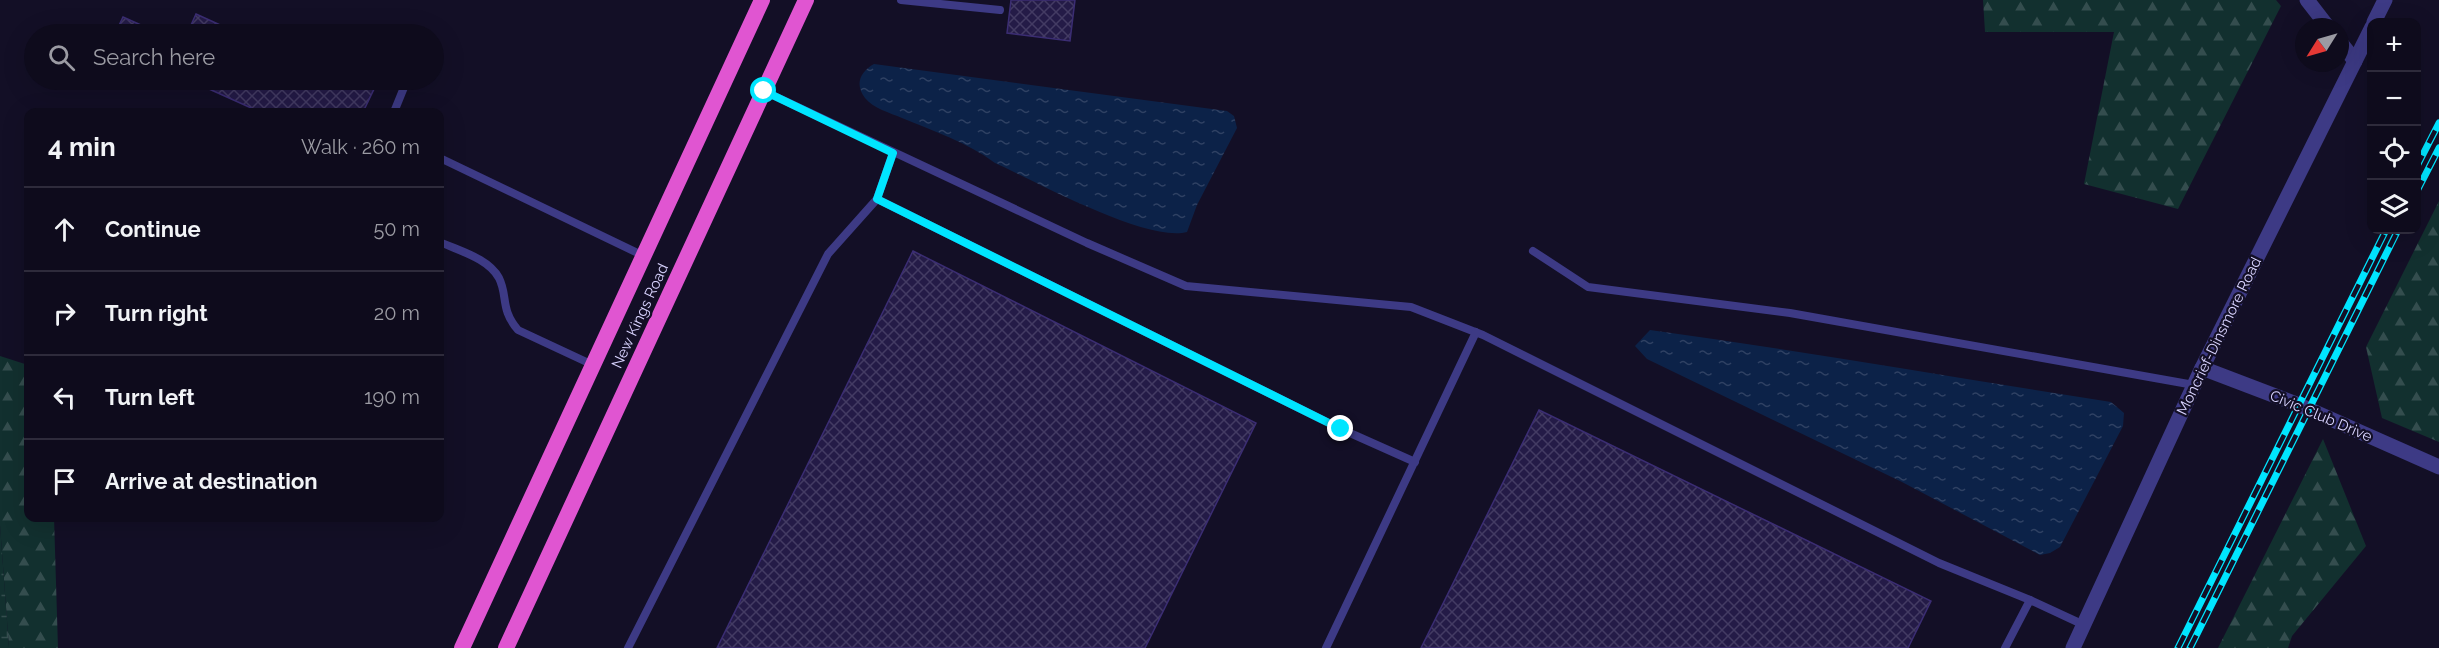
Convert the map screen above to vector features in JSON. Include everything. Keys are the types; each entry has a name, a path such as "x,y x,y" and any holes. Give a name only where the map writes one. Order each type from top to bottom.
{"highway":[{"name":"New Kings Road","path":"462,648 762,0"},
{"name":"New Kings Road","path":"506,648 806,0"}],"street":[{"path":"2307,0 2321,18"},
{"path":"2376,18 2385,0"},
{"name":"Moncrief-Dinsmore Road","path":"2073,648 2194,385 2367,37"},
{"path":"2349,53 2355,61"},
{"name":"Civic Club Drive","path":"2202,369 2299,405 2439,467"}],"lane":[{"path":"900,0 1000,10"},
{"path":"396,108 403,90"},
{"path":"764,91 1087,243 1186,286 1411,307 1476,332 1939,563 2030,600 2084,626"},
{"path":"628,648 828,254 877,199 893,153"},
{"path":"444,160 644,256"},
{"path":"877,199 1341,429 1415,462"},
{"path":"444,244 479,259 491,269 499,279 510,320 518,330 593,365"},
{"path":"1533,252 1588,287 1790,313 2194,385"},
{"path":"1326,648 1476,332"},
{"path":"2005,648 2030,600"}],"green space":[{"path":"1983,0 2276,0 2281,6 2178,209 2084,184 2114,32 1985,32"},
{"path":"2439,201 2439,442 2382,418 2366,347"},
{"path":"0,356 24,364 24,522 54,522 58,648 9,648 0,525"},
{"path":"2323,439 2366,546 2292,636 2288,648 2218,648"},
{"path":"0,525 9,648 0,648"}],"water":[{"path":"874,64 1227,111 1234,116 1237,128 1197,205 1187,232 1169,233 1119,220 1063,196 995,163 961,143 868,102 860,88 860,78"},
{"path":"1650,330 2111,402 2124,413 2123,426 2060,547 2050,553 2040,555 1902,482 1647,359 1635,346"}],"building":[{"path":"1011,0 1075,0 1070,41 1007,33"},
{"path":"196,14 218,24 192,24"},
{"path":"123,17 139,24 120,24"},
{"path":"211,90 374,90 365,108 251,108"},
{"path":"913,251 1256,423 1145,648 717,648"},
{"path":"1539,410 1931,601 1908,648 1421,648"}],"railway":[{"path":"2421,158 2439,123"},
{"path":"2421,183 2439,148"},
{"path":"2178,648 2384,234"},
{"path":"2190,648 2396,234"}],"route":[{"path":"764,91 893,153 877,199 1341,429"}]}
